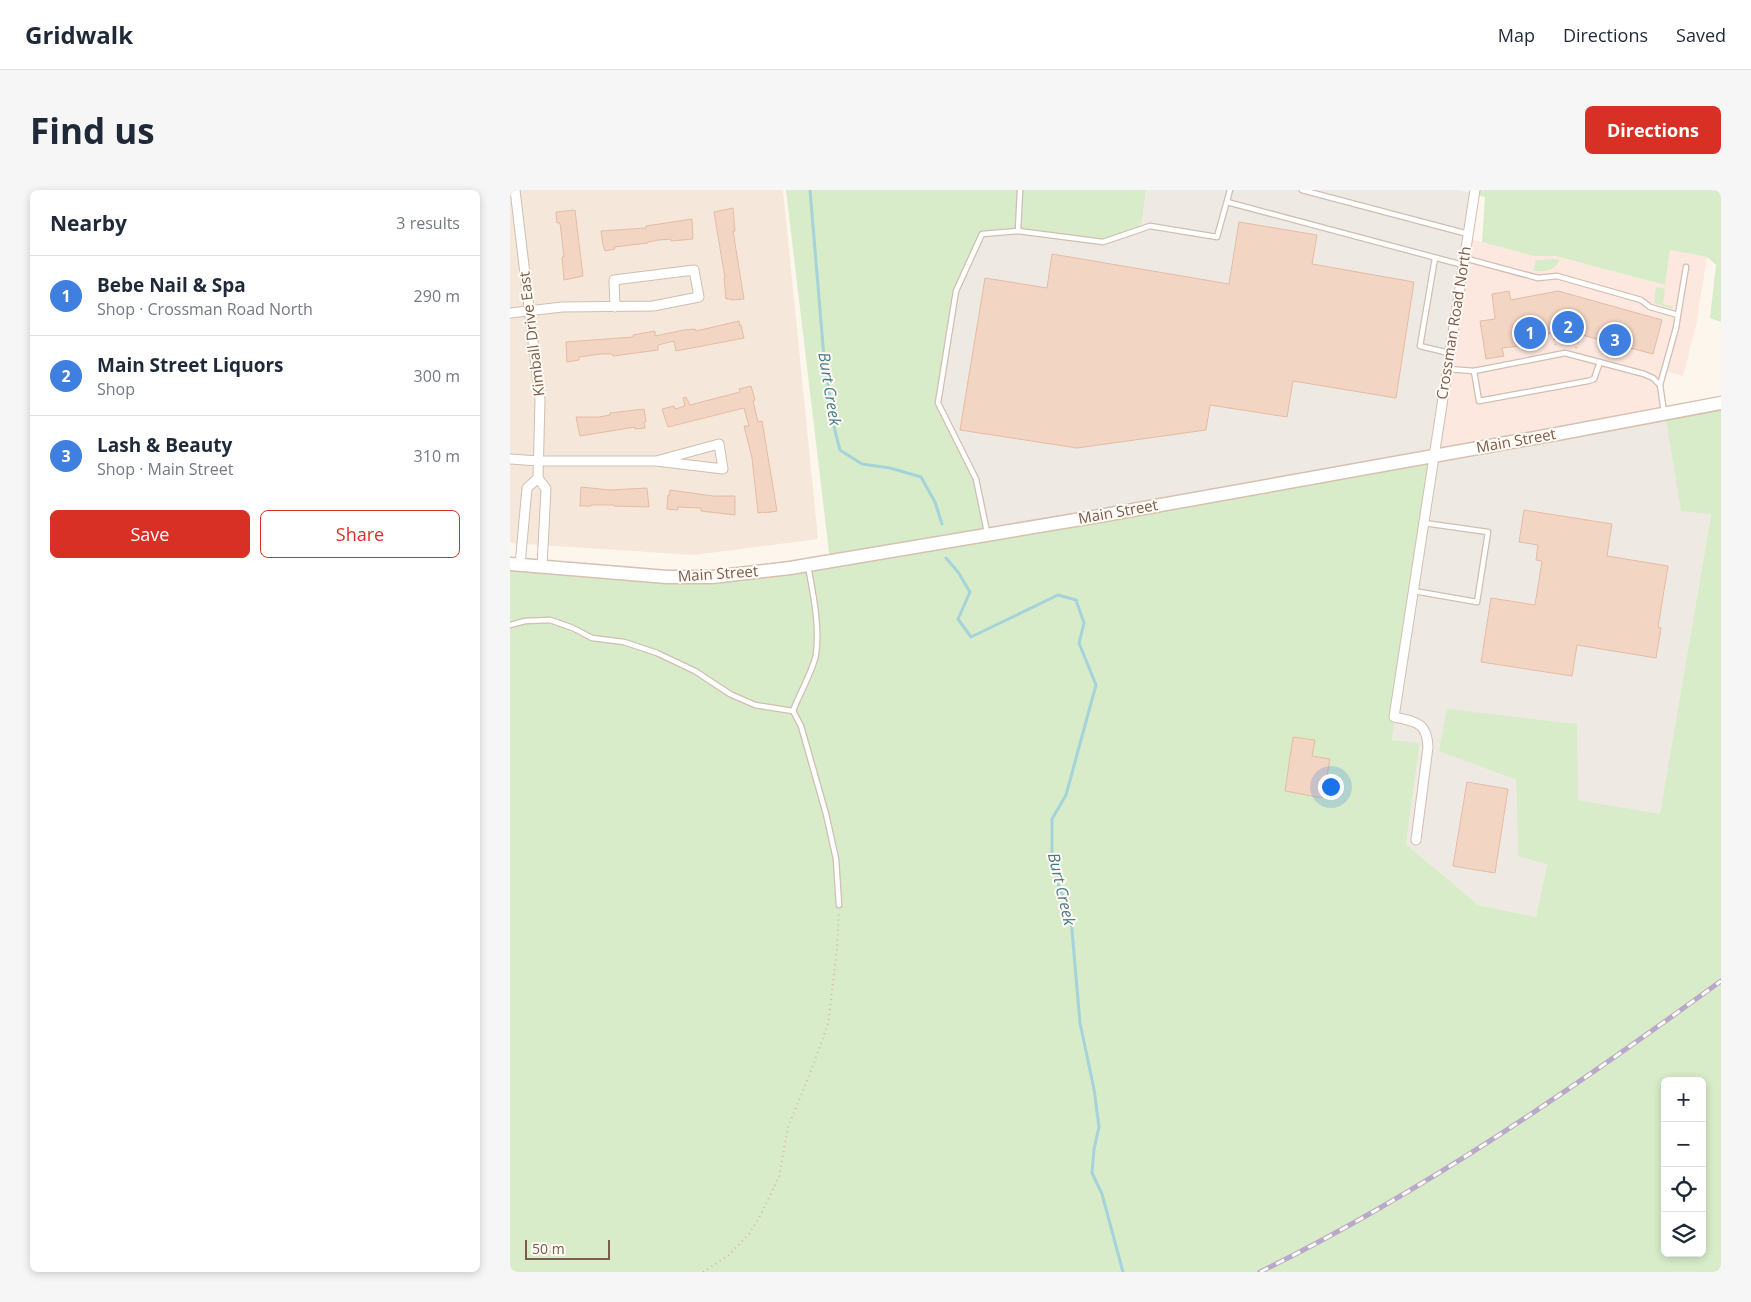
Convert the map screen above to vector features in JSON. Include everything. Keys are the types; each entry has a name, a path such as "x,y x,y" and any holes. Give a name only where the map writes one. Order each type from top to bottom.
{"main road":[{"name":"Main Street","path":"515,564 667,577 703,577 807,565 1105,515 1434,455 1562,434 1721,403"}],"street":[{"name":"Kimball Drive East","path":"515,190 540,400 538,478 546,489 542,566"},
{"name":"Crossman Road North","path":"1416,840 1428,747 1427,736 1422,726 1394,717 1475,190"},
{"path":"510,313 562,307 615,307 653,306 699,297 694,270 614,280 615,307"},
{"path":"510,459 539,461 656,461 723,469 719,444 656,461"},
{"name":"Kimball Drive East","path":"515,564 527,488 538,478"}],"lane":[{"path":"1018,231 1020,190"},
{"path":"988,534 976,479 938,403 956,291 982,234 1018,231 1103,242 1150,226 1217,236 1230,190"},
{"path":"1302,190 1468,234"},
{"path":"1226,202 1436,258 1538,278 1557,276 1641,300 1650,307 1678,315"},
{"path":"1436,258 1420,346 1449,353"},
{"path":"1665,413 1660,385 1676,328 1686,266"},
{"path":"1446,369 1474,371 1564,353 1644,374 1660,385"},
{"path":"1474,371 1479,400 1588,381 1594,378 1600,362"},
{"path":"1413,591 1476,602 1488,532 1424,523"},
{"path":"793,711 816,655 814,596 807,565"},
{"path":"510,625 525,621 550,620 573,628 592,638 624,642 657,653 695,671 730,694 755,705 793,711"},
{"path":"793,711 801,726 826,814 836,859 839,904"}],"path":[{"path":"703,1272 728,1255 749,1234 779,1177 788,1127 828,1024 838,949 839,904"}],"shaded area":[{"path":"510,190 783,190 818,539 694,555 510,543"},
{"path":"1146,190 1460,190 1474,194 1434,455 1665,413 1711,513 1660,815 1578,800 1439,751 1516,780 1518,856 1547,863 1536,917 1478,905 1406,844 1420,744 1392,740 1394,717 988,534 938,403 956,291 982,234 1142,221"},
{"path":"1467,238 1533,256 1555,256 1665,285 1670,250 1707,257 1696,326 1683,376 1665,371 1660,385 1665,413 1434,455"}],"green space":[{"path":"786,190 1146,190 1142,221 1136,231 1103,242 1018,231 982,234 956,291 938,403 976,479 988,534 1434,455 1392,740 1420,743 1406,844 1478,905 1536,917 1547,864 1518,856 1516,780 1439,751 1447,709 1577,724 1578,800 1660,814 1711,514 1681,511 1665,413 1721,403 1721,1272 510,1272 510,564 712,577 830,561"},
{"path":"1475,190 1721,190 1721,322 1710,318 1716,265 1707,257 1670,250 1665,285 1555,256 1533,256 1482,242 1485,197 1474,194"},
{"path":"1536,260 1560,260 1549,270 1541,272 1533,270"},
{"path":"1656,287 1665,289 1663,304 1673,306 1672,309 1654,303"}],"building":[{"path":"733,208 735,231 733,231 744,299 731,300 726,299 725,278 714,212"},
{"path":"575,210 583,276 564,280 562,257 564,257 560,223 557,223 556,212"},
{"path":"692,219 693,239 659,240 614,247 615,249 605,251 603,245 601,231 646,228 646,226"},
{"path":"1239,222 1317,235 1312,264 1414,282 1396,398 1293,381 1287,417 1210,405 1206,430 1077,448 960,430 985,278 1047,288 1052,254 1229,284"},
{"path":"1509,291 1511,300 1558,291 1662,320 1653,354 1567,331 1517,338 1519,346 1502,348 1504,356 1486,359 1480,321 1495,319 1492,294"},
{"path":"739,321 744,338 676,351 674,341 658,345 658,350 613,356 612,354 601,354 579,357 579,360 567,362 566,342 633,337 633,335 655,331 655,336 684,330 695,329 696,331"},
{"path":"751,386 758,422 762,421 777,511 758,513 752,458 744,426 749,426 744,408 668,427 662,409 674,406 675,409 685,406 683,398 686,397 690,405 740,392 739,389"},
{"path":"644,409 645,428 635,429 635,427 580,436 576,417 599,417 610,415 610,413"},
{"path":"581,487 610,490 647,488 649,507 580,506"},
{"path":"670,490 713,496 735,496 735,515 701,511 701,508 678,507 678,510 667,509"},
{"path":"1524,510 1612,524 1607,556 1668,566 1658,627 1661,628 1656,658 1577,645 1572,676 1481,662 1491,598 1535,605 1542,561 1536,560 1538,545 1519,542"},
{"path":"1293,737 1315,740 1312,756 1330,759 1323,798 1285,791"},
{"path":"1467,782 1508,789 1495,873 1453,866"}],"waterway":[{"name":"Burt Creek","path":"810,190 824,358 835,431 840,450 862,464 890,468 921,477 935,502 942,524"},
{"name":"Burt Creek","path":"946,558 958,572 970,592 958,619 971,637 1058,595 1076,600 1084,623 1079,643 1096,685 1066,795 1052,819 1052,853 1057,881 1071,919 1080,1023 1094,1089 1099,1127 1094,1149 1092,1173 1102,1194 1123,1272"}],"railway":[{"path":"1260,1272 1321,1241 1439,1173 1554,1099 1721,981"}],"place":[{"name":"Main Street Liquors","path":"1568,327"},
{"name":"Bebe Nail & Spa","path":"1530,333"},
{"name":"Lash & Beauty","path":"1615,340"}]}
